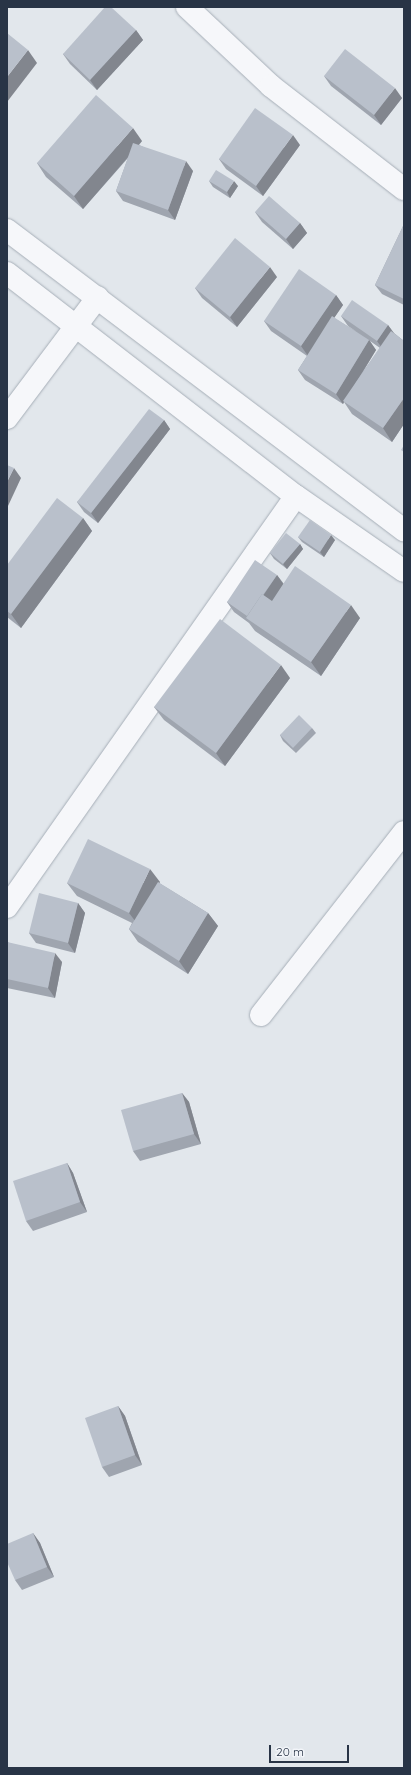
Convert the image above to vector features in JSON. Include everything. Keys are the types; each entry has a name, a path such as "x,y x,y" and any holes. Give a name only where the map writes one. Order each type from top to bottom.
{"street":[{"path":"187,7 271,86 404,189"},
{"path":"7,230 98,297 404,530"},
{"path":"7,273 77,325 296,496 404,571"},
{"path":"7,418 98,297"},
{"path":"7,907 296,496"},
{"path":"261,1014 404,832"}],"building":[{"path":"105,7 111,7 136,30 90,80 63,54"},
{"path":"7,33 28,50 7,77"},
{"path":"345,49 395,88 374,115 324,76"},
{"path":"96,95 133,128 74,196 37,163"},
{"path":"255,108 293,135 256,186 219,159"},
{"path":"133,143 186,161 168,210 116,191"},
{"path":"216,170 234,181 227,192 209,181"},
{"path":"269,196 300,223 286,239 255,212"},
{"path":"404,224 404,299 375,285"},
{"path":"235,238 270,267 230,317 195,288"},
{"path":"299,269 336,295 301,346 264,321"},
{"path":"352,300 388,325 377,341 341,316"},
{"path":"332,316 369,340 336,394 298,370"},
{"path":"391,331 404,341 404,398 383,428 343,401"},
{"path":"149,409 164,420 91,513 77,502"},
{"path":"404,445 404,452 401,450"},
{"path":"7,465 14,468 7,482"},
{"path":"57,498 83,518 11,614 7,611 7,565"},
{"path":"310,520 331,535 320,552 298,537"},
{"path":"286,533 300,544 283,564 270,553"},
{"path":"255,560 277,575 247,616 227,602"},
{"path":"295,566 351,605 311,662 246,618 262,594 272,601"},
{"path":"220,619 281,665 216,753 154,707"},
{"path":"299,715 312,728 293,748 280,735"},
{"path":"88,839 150,869 129,913 67,883"},
{"path":"158,882 208,913 179,961 129,929"},
{"path":"39,893 78,903 68,943 29,933"},
{"path":"7,942 55,953 48,988 7,979"},
{"path":"182,1093 194,1134 133,1151 121,1110"},
{"path":"67,1163 80,1202 26,1221 13,1181"},
{"path":"118,1406 135,1455 102,1467 85,1418"},
{"path":"33,1533 47,1567 15,1580 7,1562 7,1544"}]}
